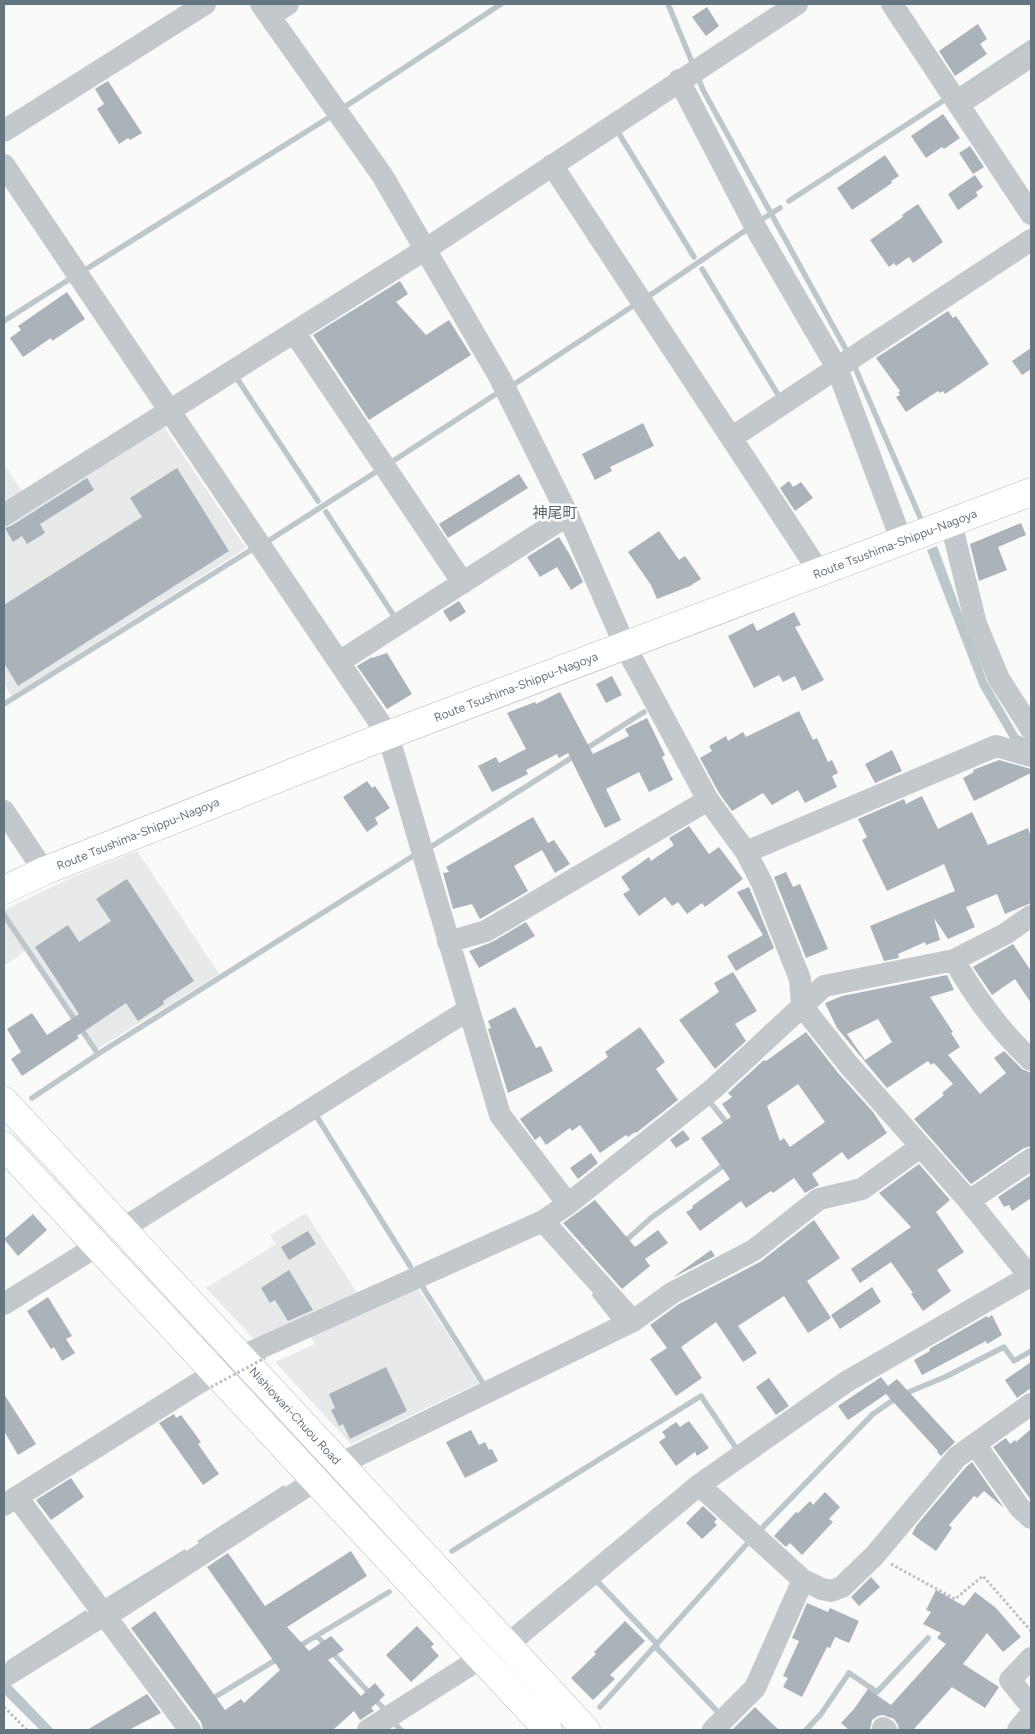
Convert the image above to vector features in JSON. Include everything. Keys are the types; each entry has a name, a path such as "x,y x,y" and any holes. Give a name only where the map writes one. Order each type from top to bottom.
{"main road":[{"name":"Route Tsushima-Shippu-Nagoya","path":"4,890 44,871 388,735 1031,492"},
{"name":"Nishiowari-Chuou Road","path":"4,1101 122,1229 253,1357 340,1464 586,1730"},
{"path":"4,1146 97,1246 213,1380 316,1480 548,1730"}],"street":[{"path":"4,131 205,4"},
{"path":"288,4 265,10 382,175 500,378 568,515 625,646 708,800 746,852 762,883 800,979 802,1006 848,1064 969,1201 1030,1277 846,1382 699,1485 507,1645"},
{"path":"4,515 426,249 797,4"},
{"path":"892,4 1031,214"},
{"path":"954,97 1031,56"},
{"path":"689,74 758,232 845,362 925,533 976,624 999,678 1031,729"},
{"path":"4,165 388,735 500,1115 568,1204"},
{"path":"552,165 820,573"},
{"path":"731,438 1031,240"},
{"path":"294,332 464,583"},
{"path":"339,662 568,515"},
{"path":"746,852 996,746 1031,756"},
{"path":"448,942 486,931 708,800"},
{"path":"4,811 44,871"},
{"path":"190,1730 104,1616 10,1501 253,1357 543,1221 568,1204 713,1089 824,986 954,960 1005,934 1031,916"},
{"path":"954,960 970,988 1014,1043 1031,1060"},
{"path":"122,1229 468,1010"},
{"path":"340,1464 633,1321 672,1293 754,1250 820,1199 862,1190 920,1147"},
{"path":"969,1201 1031,1159"},
{"path":"543,1221 633,1321"},
{"path":"4,1304 97,1246"},
{"path":"699,1485 803,1580 831,1591 842,1587 874,1555 957,1457 1031,1404"},
{"path":"975,1444 1020,1508 1031,1518"},
{"path":"4,1677 104,1616 316,1480"},
{"path":"713,1730 755,1688 803,1580"},
{"path":"368,1730 481,1658"},
{"path":"1031,1658 1010,1680 1031,1706"},
{"path":"1018,1730 1031,1714"}],"path":[{"path":"213,1380 253,1357"},
{"path":"874,1555 955,1599 984,1576 1031,1631"},
{"path":"4,1707 27,1730"}],"shaded area":[{"path":"164,427 246,548 12,696 4,684 4,522"},
{"path":"4,464 23,493 4,506"},
{"path":"937,546 987,681 1018,735 1031,741 1031,747 1011,740 980,687 927,550"},
{"path":"137,851 219,974 97,1049 4,910 73,877"},
{"path":"4,920 25,951 4,966"},
{"path":"306,1213 359,1296 260,1340 252,1337 206,1288 276,1244 270,1235"},
{"path":"417,1287 479,1383 351,1444 275,1362 315,1344 309,1333"},
{"path":"284,1485 287,1490 200,1545 197,1541"},
{"path":"185,1549 187,1554 107,1604 104,1599"},
{"path":"86,1610 89,1616 10,1666 7,1661"},
{"path":"4,1678 54,1730 40,1730 4,1694"}],"building":[{"path":"707,7 719,26 706,36 692,17"},
{"path":"978,24 987,39 980,44 987,54 955,76 939,51"},
{"path":"108,81 142,133 130,140 128,138 119,144 97,109 104,104 95,89"},
{"path":"943,114 960,138 926,158 911,136"},
{"path":"970,146 984,167 973,174 959,153"},
{"path":"885,155 899,176 891,181 892,183 852,210 837,188"},
{"path":"975,175 983,187 976,192 978,196 958,210 948,194"},
{"path":"918,204 943,242 913,263 909,257 896,266 894,263 889,267 870,240"},
{"path":"400,281 408,294 396,302 426,335 449,320 471,355 369,420 313,335"},
{"path":"67,292 85,319 52,341 51,338 23,357 10,338 21,330 18,326"},
{"path":"948,311 953,318 956,316 989,364 945,394 943,391 940,393 938,391 906,412 896,397 900,395 898,392 900,391 876,358"},
{"path":"1031,348 1031,369 1022,375 1012,361"},
{"path":"643,423 654,446 610,467 612,471 595,480 582,454"},
{"path":"177,468 229,551 18,686 4,663 4,605 142,517 130,498"},
{"path":"519,474 528,488 448,538 439,524"},
{"path":"87,478 94,490 40,524 45,533 27,544 22,536 13,542 5,528"},
{"path":"789,481 793,487 801,482 813,498 795,511 780,488"},
{"path":"1021,523 1026,535 998,547 1007,570 979,581 970,544"},
{"path":"659,531 679,560 685,556 701,579 690,586 657,599 651,585 628,552"},
{"path":"559,537 583,582 571,590 557,567 540,577 527,557"},
{"path":"459,601 466,612 450,622 443,611"},
{"path":"794,612 801,625 795,627 824,680 802,691 795,676 783,682 779,675 754,688 728,636 753,623 757,631"},
{"path":"387,653 412,694 387,709 357,666 372,657"},
{"path":"612,676 622,695 606,703 596,684"},
{"path":"560,692 593,754 629,736 625,729 647,718 665,755 662,757 673,780 649,792 639,772 606,789 621,820 605,828 568,753 559,758 557,754 526,770 528,774 492,792 478,766 496,757 499,763 526,749 507,713 535,702 536,704"},
{"path":"799,711 813,740 817,738 828,762 832,760 838,773 832,776 837,787 805,803 798,790 772,805 763,793 732,811 719,793 700,758 712,751 709,746 726,736 728,741 743,732 746,737"},
{"path":"892,750 902,771 875,783 865,764"},
{"path":"999,760 1031,769 1031,773 974,801 963,778 974,772 973,770"},
{"path":"367,781 372,788 375,786 390,808 375,818 378,824 367,832 343,797"},
{"path":"922,796 938,829 972,812 988,845 1028,828 1031,837 1031,903 1005,914 997,894 966,907 975,927 948,939 934,918 940,940 926,945 925,942 898,954 899,958 884,961 870,926 955,891 944,864 887,891 862,840 867,837 858,819 904,799 906,804"},
{"path":"533,817 548,843 554,840 570,864 555,873 542,850 514,866 528,891 480,919 472,904 453,909 443,873 449,872 446,867"},
{"path":"689,826 709,854 719,847 743,879 705,907 702,903 687,914 678,902 672,906 665,897 639,916 623,894 630,890 621,877 649,857 651,861 674,845 669,838"},
{"path":"786,872 793,887 800,884 828,949 806,958 774,877"},
{"path":"127,879 194,981 163,1001 164,1004 138,1021 126,1003 77,1036 79,1038 22,1076 11,1059 21,1052 7,1029 32,1013 47,1035 79,1014 35,947 68,925 79,942 111,921 96,899"},
{"path":"749,887 774,948 736,971 727,956 763,935 737,892"},
{"path":"526,922 535,936 479,968 469,951 492,942"},
{"path":"1013,944 1031,971 1031,1003 1015,979 992,995 973,967"},
{"path":"733,972 757,1011 735,1024 746,1041 715,1069 679,1020 719,992 714,983"},
{"path":"947,975 954,990 930,997 953,1032 951,1033 960,1047 948,1055 980,1094 1006,1073 994,1058 1004,1051 1022,1069 1031,1073 1031,1146 1024,1148 971,1184 914,1119 944,1095 942,1093 953,1084 934,1063 931,1065 928,1061 887,1088 837,1028 825,1003 842,996","holes":["878,1019 892,1042 865,1060 847,1034"]},
{"path":"515,1007 536,1048 541,1046 553,1071 508,1093 488,1029 491,1028 488,1021"},
{"path":"640,1027 665,1062 656,1069 678,1100 636,1133 628,1137 626,1135 600,1153 580,1125 572,1131 570,1128 546,1145 540,1136 535,1140 520,1119 608,1057 605,1052"},
{"path":"806,1032 838,1073 873,1112 887,1133 848,1160 842,1152 812,1174 819,1185 805,1193 794,1178 773,1193 771,1191 746,1208 741,1201 700,1231 686,1212 730,1179 701,1138 731,1117 722,1104 732,1097 728,1093 764,1060 766,1061","holes":["798,1084 825,1122 790,1147 784,1138 780,1141 767,1106"]},
{"path":"683,1130 690,1139 676,1148 670,1140"},
{"path":"591,1153 598,1163 578,1179 570,1168"},
{"path":"919,1164 950,1200 936,1212 964,1252 937,1270 951,1291 923,1311 891,1262 860,1283 851,1269 911,1227 879,1193"},
{"path":"1031,1175 1031,1198 1012,1211 1009,1205 1004,1207 998,1197"},
{"path":"595,1200 635,1247 658,1230 668,1243 645,1259 650,1266 622,1289 563,1223"},
{"path":"33,1214 47,1230 18,1256 4,1239"},
{"path":"814,1220 840,1258 807,1281 831,1318 808,1333 784,1296 738,1326 757,1353 743,1362 716,1322 681,1347 702,1378 676,1396 650,1359 667,1348 650,1325 679,1304 760,1262"},
{"path":"308,1231 316,1244 289,1260 281,1247"},
{"path":"711,1250 715,1256 672,1278"},
{"path":"289,1270 313,1310 288,1321 275,1300 270,1303 261,1288"},
{"path":"872,1287 881,1302 840,1329 831,1315"},
{"path":"48,1297 72,1336 66,1339 75,1353 62,1361 54,1347 51,1349 27,1311"},
{"path":"992,1315 1002,1335 987,1344 986,1341 922,1375 914,1360 930,1351 929,1349"},
{"path":"1031,1362 1031,1388 1017,1398 1005,1380"},
{"path":"386,1367 407,1411 350,1439 343,1424 339,1426 331,1410 335,1408 329,1394"},
{"path":"881,1377 888,1386 897,1379 955,1442 941,1456 886,1394 848,1420 838,1406"},
{"path":"769,1378 789,1406 776,1415 756,1387"},
{"path":"4,1394 36,1444 18,1455 4,1431"},
{"path":"174,1414 176,1418 181,1415 201,1442 198,1444 219,1474 203,1485 159,1423"},
{"path":"689,1421 709,1448 697,1456 695,1452 676,1466 659,1442 666,1437 662,1432 676,1422 680,1427"},
{"path":"1031,1429 1031,1500 993,1447 1006,1438 1010,1444 1015,1440 1016,1442"},
{"path":"471,1430 479,1445 485,1442 489,1450 492,1449 498,1461 465,1478 446,1442"},
{"path":"972,1462 1004,1508 984,1491 977,1498 974,1496 949,1525 952,1528 936,1551 912,1534 916,1526"},
{"path":"71,1478 84,1497 51,1520 36,1500"},
{"path":"825,1492 840,1507 829,1519 833,1522 802,1555 790,1543 786,1547 774,1536 796,1512 798,1513 810,1501 813,1505"},
{"path":"703,1506 717,1519 714,1522 717,1525 702,1539 686,1523"},
{"path":"351,1551 367,1576 287,1627 309,1651 331,1636 344,1650 328,1660 361,1696 375,1683 385,1695 371,1708 374,1711 360,1720 354,1711 333,1730 203,1730 201,1722 131,1628 155,1611 225,1710 241,1699 244,1703 280,1670 207,1567 228,1553 265,1606"},
{"path":"871,1577 880,1587 859,1606 851,1597"},
{"path":"936,1590 964,1606 975,1592 996,1608 1021,1637 1003,1652 987,1633 963,1664 999,1687 985,1708 952,1687 913,1730 899,1730 894,1719 883,1715 872,1720 870,1730 849,1730 841,1723 868,1689 891,1705 946,1644 937,1638 941,1633 923,1624 931,1612 926,1610"},
{"path":"807,1603 828,1612 830,1608 859,1621 849,1643 835,1637 830,1648 827,1647 802,1697 783,1687 788,1678 783,1676 799,1641 792,1638"},
{"path":"625,1621 645,1641 610,1675 615,1679 593,1700 571,1678 596,1654 594,1652"},
{"path":"417,1626 434,1644 431,1647 439,1656 411,1682 386,1655"},
{"path":"147,1694 161,1713 129,1730 87,1730"},
{"path":"755,1707 761,1713 779,1730 732,1730"}],"waterway":[{"path":"340,110 501,4"},
{"path":"668,4 694,67"},
{"path":"956,92 1031,42"},
{"path":"697,75 703,90 849,355"},
{"path":"789,201 949,97"},
{"path":"88,268 333,115"},
{"path":"618,132 694,257"},
{"path":"764,218 780,208"},
{"path":"646,298 749,228"},
{"path":"702,269 780,398"},
{"path":"4,321 73,277"},
{"path":"516,383 636,304"},
{"path":"853,363 923,524"},
{"path":"236,377 318,501"},
{"path":"390,463 496,394"},
{"path":"265,543 379,470"},
{"path":"326,512 394,616"},
{"path":"4,704 251,550"},
{"path":"429,848 644,712"},
{"path":"32,1098 98,1054 413,856"},
{"path":"4,915 98,1054"},
{"path":"710,1102 729,1126"},
{"path":"317,1117 410,1266"},
{"path":"623,1243 651,1218 727,1163"},
{"path":"422,1286 484,1385"},
{"path":"595,1295 614,1319 613,1323"},
{"path":"763,1527 873,1414 899,1396 945,1377 1004,1347 1014,1361 1031,1351"},
{"path":"452,1551 701,1396 736,1448"},
{"path":"600,1707 746,1545"},
{"path":"596,1580 657,1644"},
{"path":"298,1647 389,1592"},
{"path":"317,1636 385,1710"},
{"path":"806,1730 821,1714 849,1673 877,1692 928,1638"},
{"path":"655,1646 718,1712"},
{"path":"210,1700 279,1658"},
{"path":"396,1725 401,1730"}],"district":[{"name":"神尾町","path":"555,513"}]}
